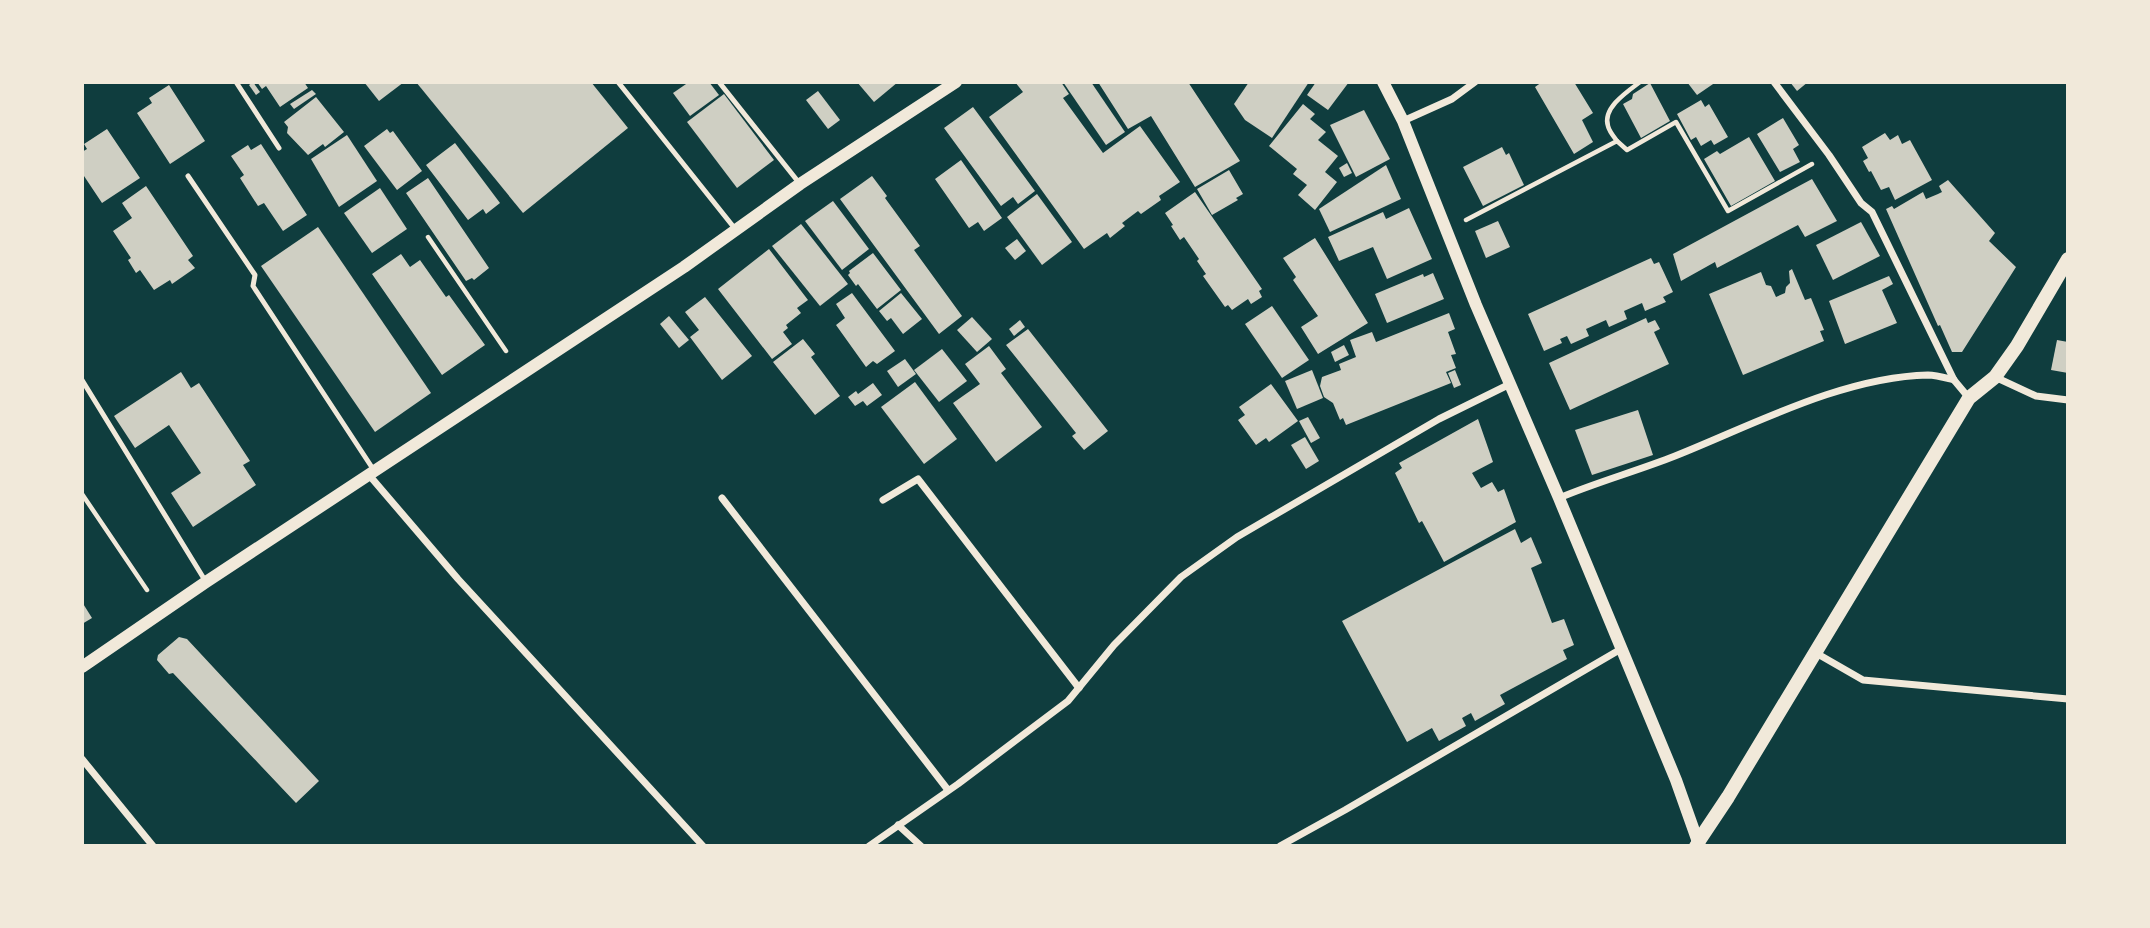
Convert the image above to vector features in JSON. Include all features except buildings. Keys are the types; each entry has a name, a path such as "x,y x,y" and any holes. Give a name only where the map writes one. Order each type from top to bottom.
{"main road":[{"path":"1697,844 1816,653 1969,398 1995,377 2017,346 2068,259"}],"street":[{"path":"82,667 206,582 684,267 800,184 956,82"},
{"path":"1383,82 1403,121 1476,305 1676,780 1697,844"},
{"path":"1403,121 1452,99 1475,82"},
{"path":"1774,82 1861,203 1872,212 1954,380 1969,398"},
{"path":"1559,498 1607,478 1672,457 1778,412 1860,386 1930,375 1954,380"},
{"path":"1995,377 2036,396 2068,400"},
{"path":"869,846 1068,701 1114,646 1181,577 1237,537 1438,419 1511,384"},
{"path":"372,473 467,590 703,846"},
{"path":"883,500 918,479 1079,688"},
{"path":"722,498 948,790"},
{"path":"1280,846 1621,649"},
{"path":"1816,653 1863,680 2068,699"},
{"path":"82,759 153,846"},
{"path":"898,825 921,846"}],"lane":[{"path":"236,82 279,148"},
{"path":"618,82 736,230"},
{"path":"719,82 800,184"},
{"path":"188,176 255,275 253,286 372,473"},
{"path":"82,380 206,582"}],"path":[{"path":"1640,82 1620,97 1608,116 1607,125 1617,141 1627,150 1676,122 1728,211 1829,155"},
{"path":"1446,230 1617,141"},
{"path":"428,237 506,351"},
{"path":"82,494 147,590"}]}
